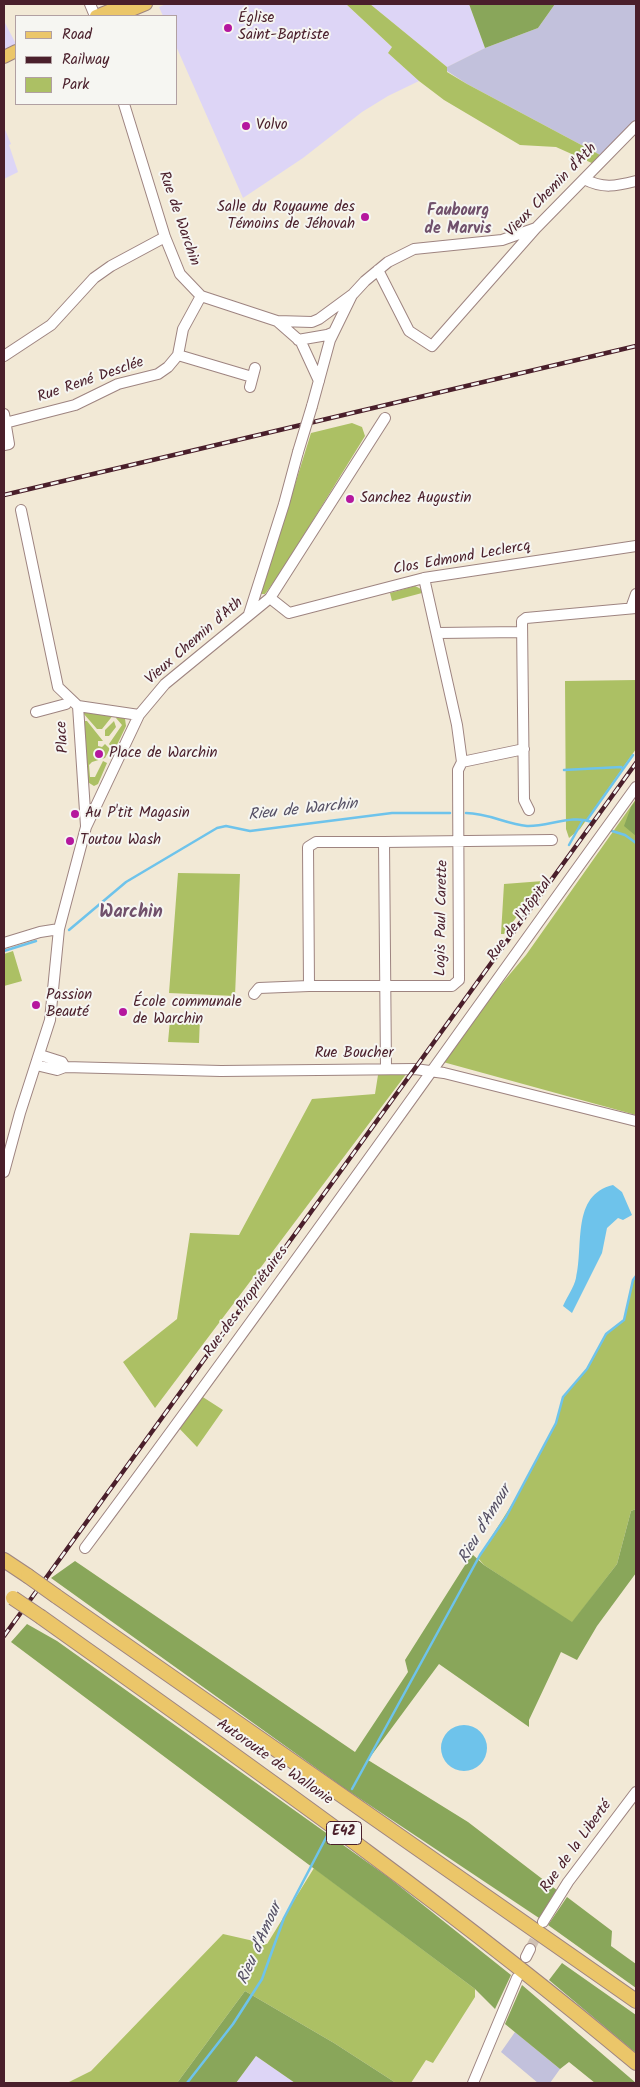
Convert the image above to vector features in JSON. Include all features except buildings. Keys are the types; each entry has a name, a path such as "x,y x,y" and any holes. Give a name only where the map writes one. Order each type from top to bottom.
{"highway":[{"name":"Autoroute de Wallonie","path":"4,1560 636,2001"},
{"name":"Autoroute de Wallonie","path":"8,1595 390,1867 541,1984 636,2063"}],"main road":[{"path":"98,15 126,4"},
{"path":"119,15 146,4"}],"street":[{"name":"Rue de Warchin","path":"124,105 165,237 180,274 201,296 277,321 312,322"},
{"name":"Vieux Chemin d'Ath","path":"378,270 409,331 432,346 536,228 636,126"},
{"path":"584,179 597,186 617,187 636,181"},
{"path":"330,336 312,322 353,294 388,262 414,249 502,240 536,228"},
{"path":"4,356 51,325 94,278 110,266 165,237"},
{"path":"248,614 284,504 330,336 353,294"},
{"path":"201,296 184,329 178,354 253,377"},
{"path":"277,321 298,340 319,381"},
{"path":"298,340 330,336"},
{"name":"Rue René Desclée","path":"5,418 75,405 118,384 158,374 168,367 178,354"},
{"path":"4,445 8,444 5,418"},
{"name":"Vieux Chemin d'Ath","path":"4,1172 20,1112 50,1020 59,929 86,827 139,715 165,684 223,639 248,614 270,598 385,418"},
{"path":"21,510 58,687 78,706"},
{"name":"Clos Edmond Leclercq","path":"270,598 290,613 424,578 636,546"},
{"path":"424,578 438,633 462,762 458,770 459,841"},
{"path":"529,810 524,800 522,627 526,618 634,608 636,594"},
{"path":"438,633 522,627"},
{"path":"36,712 66,704"},
{"name":"Place","path":"86,827 78,706 139,715"},
{"path":"462,762 524,750"},
{"name":"Rue de l'Hôpital","path":"430,1072 636,787"},
{"name":"Logis Paul Carette","path":"309,986 308,847 316,842 552,840"},
{"name":"Logis Paul Carette","path":"254,994 259,988 452,986 459,980 459,841"},
{"path":"384,842 386,1069"},
{"path":"4,943 40,932 59,929"},
{"name":"Rue Boucher","path":"40,1054 62,1062 65,1067"},
{"name":"Rue Boucher","path":"36,1065 57,1070 65,1067 221,1071 386,1069 430,1072 636,1120"},
{"name":"Rue des Propriétaires","path":"85,1548 360,1173 430,1072"},
{"name":"Rue de la Liberté","path":"543,1922 568,1882 636,1792"},
{"path":"473,2083 517,1978"}],"shaded area":[{"path":"166,4 346,4 392,47 388,53 419,81 388,96 362,112 303,158 243,198 178,51 178,15 163,15 159,7"},
{"path":"370,4 469,4 485,48 447,67"},
{"path":"555,4 636,4 636,121 602,156 467,84 447,71 447,67 485,48 538,28"},
{"path":"4,21 15,42 15,48 4,52"},
{"path":"4,127 11,144 9,145 18,172 4,179"},
{"path":"515,2032 560,2069 550,2083 538,2083 501,2052"},
{"path":"256,2056 295,2083 236,2083"}],"green space":[{"path":"346,4 370,4 447,67 447,72 602,156 594,164 556,147 520,145 444,100 419,81 388,53 392,47"},
{"path":"469,4 555,4 538,28 485,48"},
{"path":"352,423 362,427 365,436 281,572 265,594 261,594 311,433"},
{"path":"415,586 421,589 422,593 392,601 390,593"},
{"path":"636,680 636,749 580,829 569,838 566,829 565,681"},
{"path":"86,711 114,714 102,729 97,729 83,713"},
{"path":"118,715 125,719 126,726 116,747 112,748 109,744 122,725 116,718"},
{"path":"81,721 87,721 103,741 98,741 98,746 102,747 105,744 110,749 105,758 92,762 89,765 90,777 95,777 103,761 107,763 98,784 94,786 86,781"},
{"path":"114,721 116,727 109,736 105,736 105,730"},
{"path":"636,799 636,1115 443,1062 477,1013 526,955"},
{"path":"636,800 636,836 624,826 631,807"},
{"path":"178,873 240,874 235,996 169,993"},
{"path":"543,881 504,934 501,934 504,884"},
{"path":"13,951 22,981 4,986 4,954"},
{"path":"200,1017 199,1043 168,1042 170,1020"},
{"path":"407,1073 155,1408 123,1362 177,1319 190,1233 239,1235 312,1099 375,1094 378,1075"},
{"path":"636,1276 636,1509 631,1511 617,1564 572,1623 484,1565 478,1558 514,1501 556,1423 563,1397 588,1367 606,1334 624,1320 633,1280"},
{"path":"195,1392 223,1410 197,1447 176,1425"},
{"path":"636,1509 636,1573 597,1626 577,1660 561,1652 529,1720 529,1727 439,1664 368,1760 468,1822 558,1891 542,1920 344,1788 51,1578 75,1561 355,1752 408,1672 405,1660 472,1554 484,1565 572,1622 617,1564 631,1511"},
{"path":"27,1624 57,1641 388,1877 511,1975 495,2009 475,1989 11,1642"},
{"path":"314,1868 475,1989 475,1997 433,2063 426,2060 411,2083 396,2083 334,2043 245,1991 177,2083 67,2083 91,2071 223,1934 267,1944"},
{"path":"567,1897 612,1931 611,1946 636,1964 636,1988 548,1925"},
{"path":"562,1963 636,2015 636,2053 549,1980"},
{"path":"522,1985 636,2083 595,2083 569,2062 560,2069 505,2024"},
{"path":"245,1991 334,2043 396,2083 295,2083 256,2056 236,2083 177,2083"}],"water":[{"path":"613,1185 622,1192 632,1215 623,1220 618,1218 607,1228 602,1253 572,1313 563,1306 576,1278 585,1210 591,1199 600,1191"},
{"path":"464,1725 477,1729 483,1735 487,1748 483,1761 477,1767 464,1771 451,1767 445,1761 441,1748 445,1735 451,1729"}],"waterway":[{"path":"587,820 633,755"},
{"path":"564,770 621,767 623,769"},
{"name":"Rieu de Warchin","path":"69,930 126,882 217,828 226,826 250,831 392,813 450,813"},
{"name":"Rieu de Warchin","path":"466,813 474,813 527,826 577,819 592,822"},
{"path":"569,845 583,820"},
{"name":"Rieu de Warchin","path":"612,831 625,835 636,843"},
{"name":"Rieu de Warchin","path":"4,951 36,941"},
{"name":"Rieu d'Amour","path":"352,1789 480,1555 506,1517 556,1423 563,1397 587,1369 606,1334 624,1320 633,1280 636,1276"},
{"name":"Rieu d'Amour","path":"187,2083 233,2024 262,1979 284,1918 329,1832"}],"tunnel":[{"path":"530,1949 541,1927"}],"railway":[{"path":"4,495 636,346"},
{"path":"4,1636 636,763"}],"place":[{"name":"Église Saint-Baptiste","path":"228,28"},
{"name":"Volvo","path":"246,126"},
{"name":"Salle du Royaume des Témoins de Jéhovah","path":"365,217"},
{"name":"Sanchez Augustin","path":"350,499"},
{"name":"Place de Warchin","path":"99,754"},
{"name":"Au P'tit Magasin","path":"75,814"},
{"name":"Toutou Wash","path":"70,841"},
{"name":"Passion Beauté","path":"36,1005"},
{"name":"École communale de Warchin","path":"123,1012"}],"district":[{"name":"Faubourg de Marvis","path":"458,221"},
{"name":"Warchin","path":"131,914"}]}
